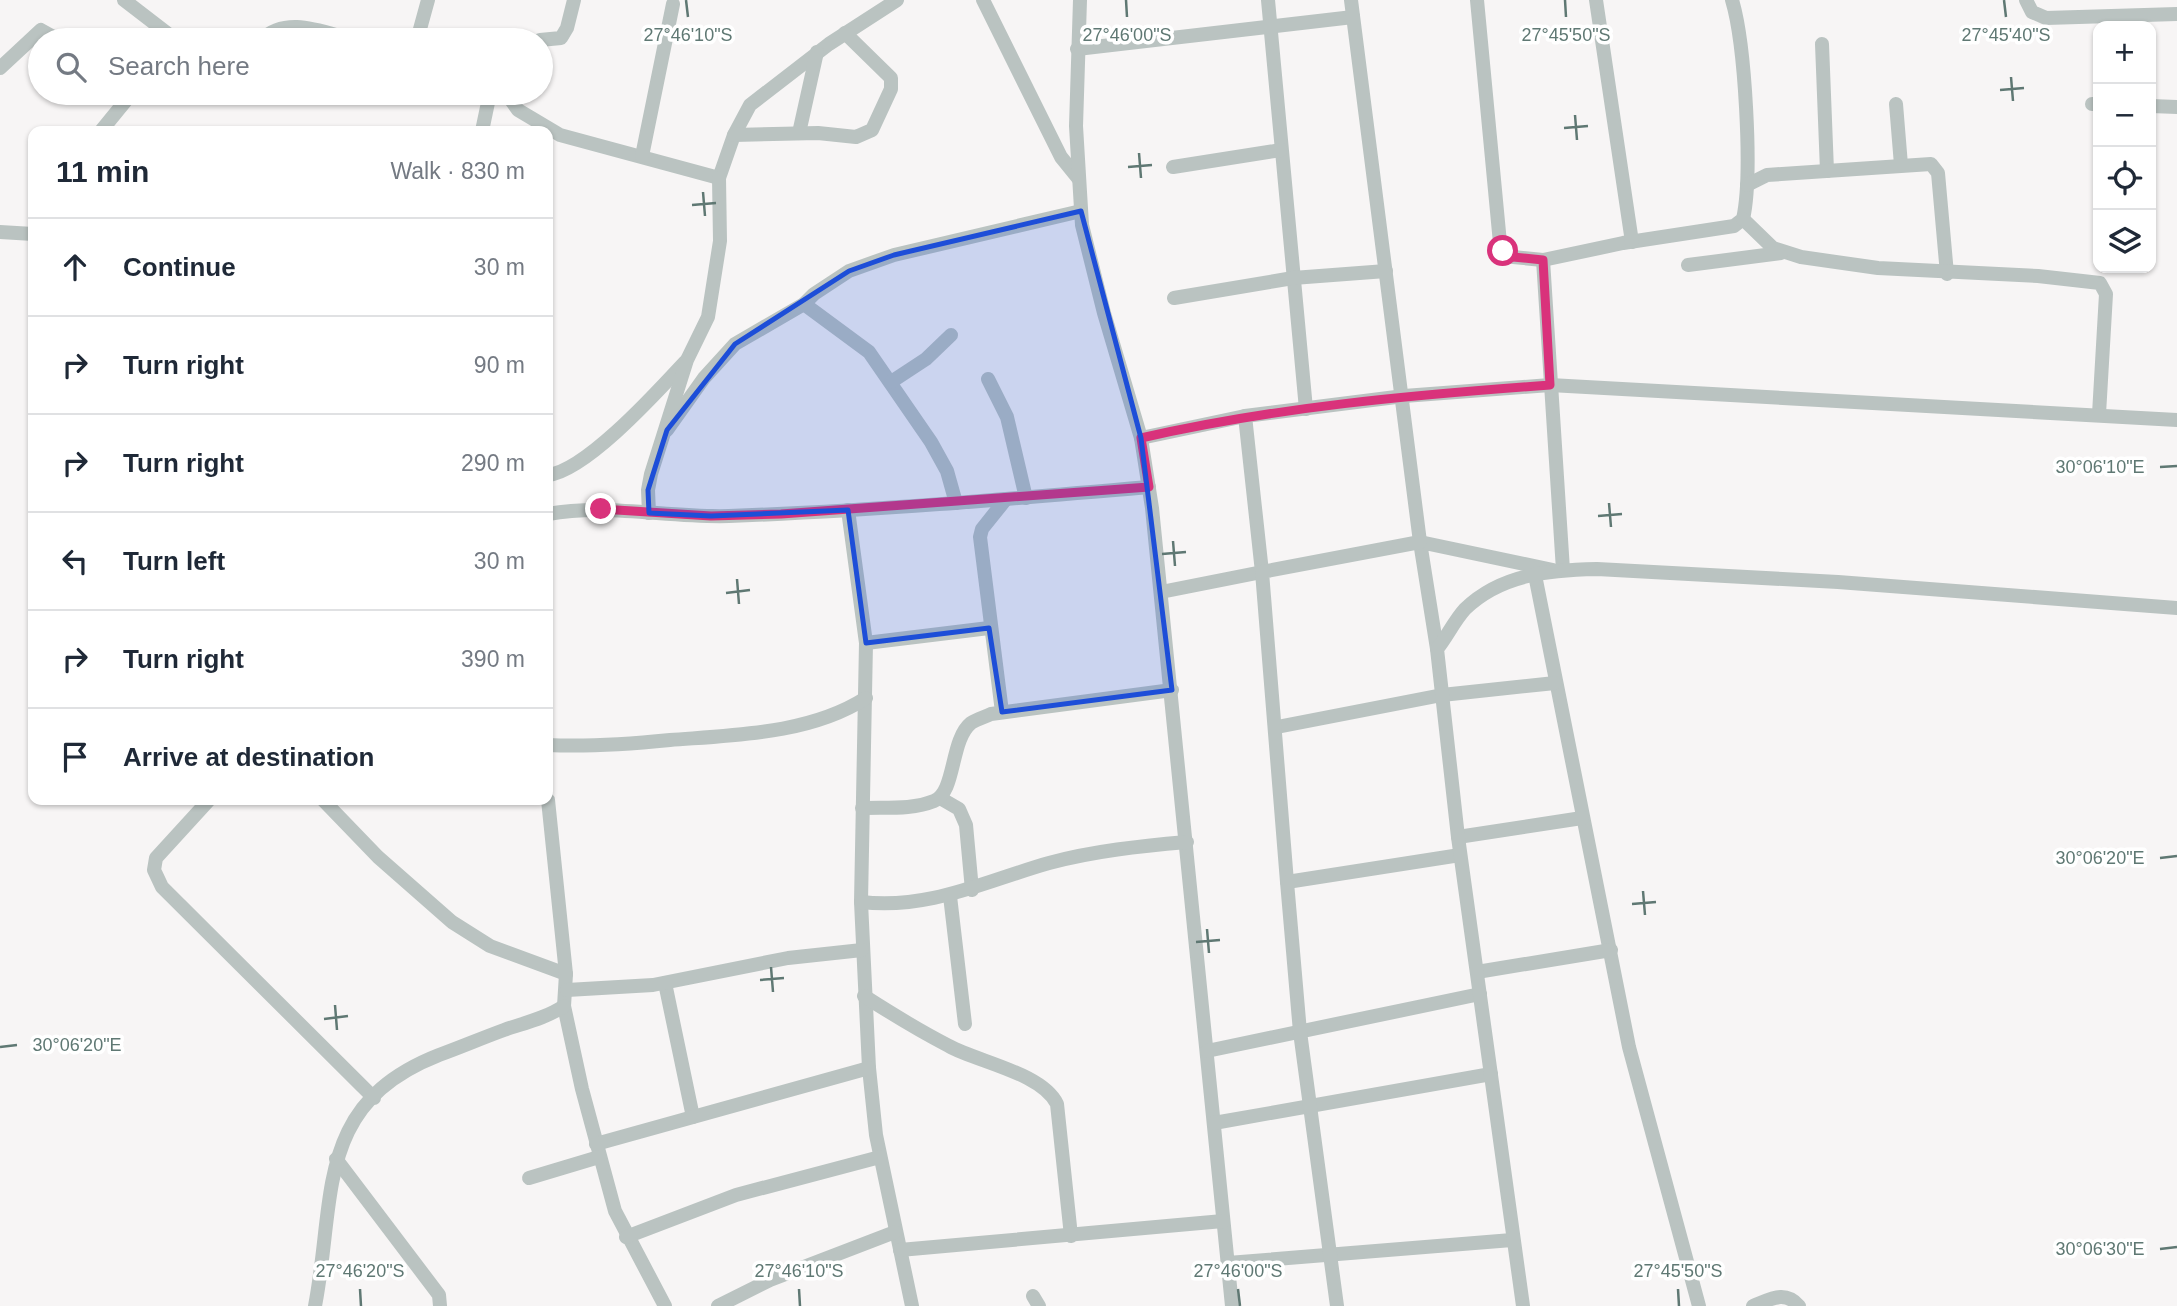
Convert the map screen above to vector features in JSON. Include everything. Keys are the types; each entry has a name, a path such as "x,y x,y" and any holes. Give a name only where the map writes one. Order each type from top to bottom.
{"street":[{"path":"124,0 158,28"},
{"path":"420,28 428,0"},
{"path":"553,39 561,38 567,29 574,0"},
{"path":"649,513 648,489 687,360 708,317 720,242 719,178 734,135 750,105 817,52 897,0"},
{"path":"983,0 1061,157 1078,178"},
{"path":"1080,0 1077,49 1078,178 1081,211 1095,279 1141,438 1149,487 1172,690 1232,1306"},
{"path":"1268,0 1306,409"},
{"path":"1351,0 1404,396 1420,542 1437,649 1460,855 1522,1306"},
{"path":"1477,0 1500,243 1503,251 1513,257 1543,260 1632,242 1734,226 1743,219 1746,184 1743,90 1732,0"},
{"path":"1596,0 1632,242"},
{"path":"2026,0 2032,12 2046,18 2177,14"},
{"path":"642,156 673,4"},
{"path":"1077,49 1353,17"},
{"path":"279,28 308,28"},
{"path":"734,135 864,134 872,130 891,89 890,75 845,33"},
{"path":"0,68 28,42"},
{"path":"1822,44 1827,171"},
{"path":"799,133 817,52"},
{"path":"1896,104 1901,165"},
{"path":"105,126 121,105"},
{"path":"483,126 487,105"},
{"path":"514,105 518,110 545,126"},
{"path":"518,110 519,105"},
{"path":"2156,106 2177,107"},
{"path":"553,131 719,178"},
{"path":"1173,167 1281,150"},
{"path":"1746,184 1767,175 1926,163 1937,169 1947,274"},
{"path":"667,429 704,378 735,344 804,304 836,278 867,263 1081,211"},
{"path":"1743,219 1766,243 1782,253"},
{"path":"0,232 28,234"},
{"path":"1688,265 1782,253 1878,268 1947,274 2038,276 2100,283 2106,294 2099,414"},
{"path":"1543,260 1560,570"},
{"path":"1174,298 1293,278 1386,271"},
{"path":"804,304 833,328 865,347 891,382 947,471 956,503"},
{"path":"891,382 926,359 951,335"},
{"path":"553,473 576,464 643,407 687,360"},
{"path":"988,379 1007,417 1026,498"},
{"path":"1141,438 1245,416 1404,396 1550,385 2177,420"},
{"path":"1245,416 1276,727 1300,1032 1337,1306"},
{"path":"553,514 601,509 711,516 848,510 1149,487"},
{"path":"1002,712 989,628 980,533 1006,499"},
{"path":"848,510 866,643 861,902 869,1068 880,1157 912,1306"},
{"path":"1161,592 1420,542 1560,570 1647,571 2177,608"},
{"path":"1437,649 1464,611 1483,595 1518,578 1560,570"},
{"path":"1535,575 1629,1046 1699,1306"},
{"path":"866,643 989,628"},
{"path":"1276,727 1441,695 1555,683"},
{"path":"862,808 907,807 940,798 945,790 956,748 970,724 1002,712 1172,690"},
{"path":"553,745 635,743 743,735 814,721 841,712 866,698"},
{"path":"940,798 959,809 966,825 972,890"},
{"path":"204,805 156,858 153,866 156,878 198,927 373,1098"},
{"path":"328,805 378,857 452,922 490,946 566,974"},
{"path":"549,805 566,974 564,1006 615,1211 626,1237 664,1306"},
{"path":"1458,837 1582,818"},
{"path":"861,902 901,904 950,896 1050,863 1110,850 1187,842"},
{"path":"1287,882 1460,855"},
{"path":"950,896 965,1024"},
{"path":"567,990 665,983 788,958 862,950"},
{"path":"1477,972 1611,950"},
{"path":"665,983 693,1117"},
{"path":"1207,1051 1480,995"},
{"path":"864,996 950,1047 1016,1074 1053,1096 1057,1104 1070,1236"},
{"path":"315,1306 336,1160 349,1126 373,1098 396,1078 428,1059 564,1006"},
{"path":"528,1178 693,1117 869,1068"},
{"path":"1214,1123 1491,1073"},
{"path":"626,1237 736,1195 880,1157"},
{"path":"336,1160 439,1295 440,1306"},
{"path":"900,1250 1223,1221"},
{"path":"718,1306 770,1280 895,1232"},
{"path":"1227,1262 1512,1240"},
{"path":"1753,1306 1780,1296 1791,1298 1799,1306"}],"highlighted area":[{"path":"1081,211 1141,438 1172,690 1002,712 989,628 866,643 848,510 711,516 649,513 648,490 667,430 735,344 849,271 894,255"}],"route":[{"path":"601,509 711,516 781,514 1149,487 1141,438 1245,416 1404,396 1550,385 1543,260 1513,257 1503,251"}]}
